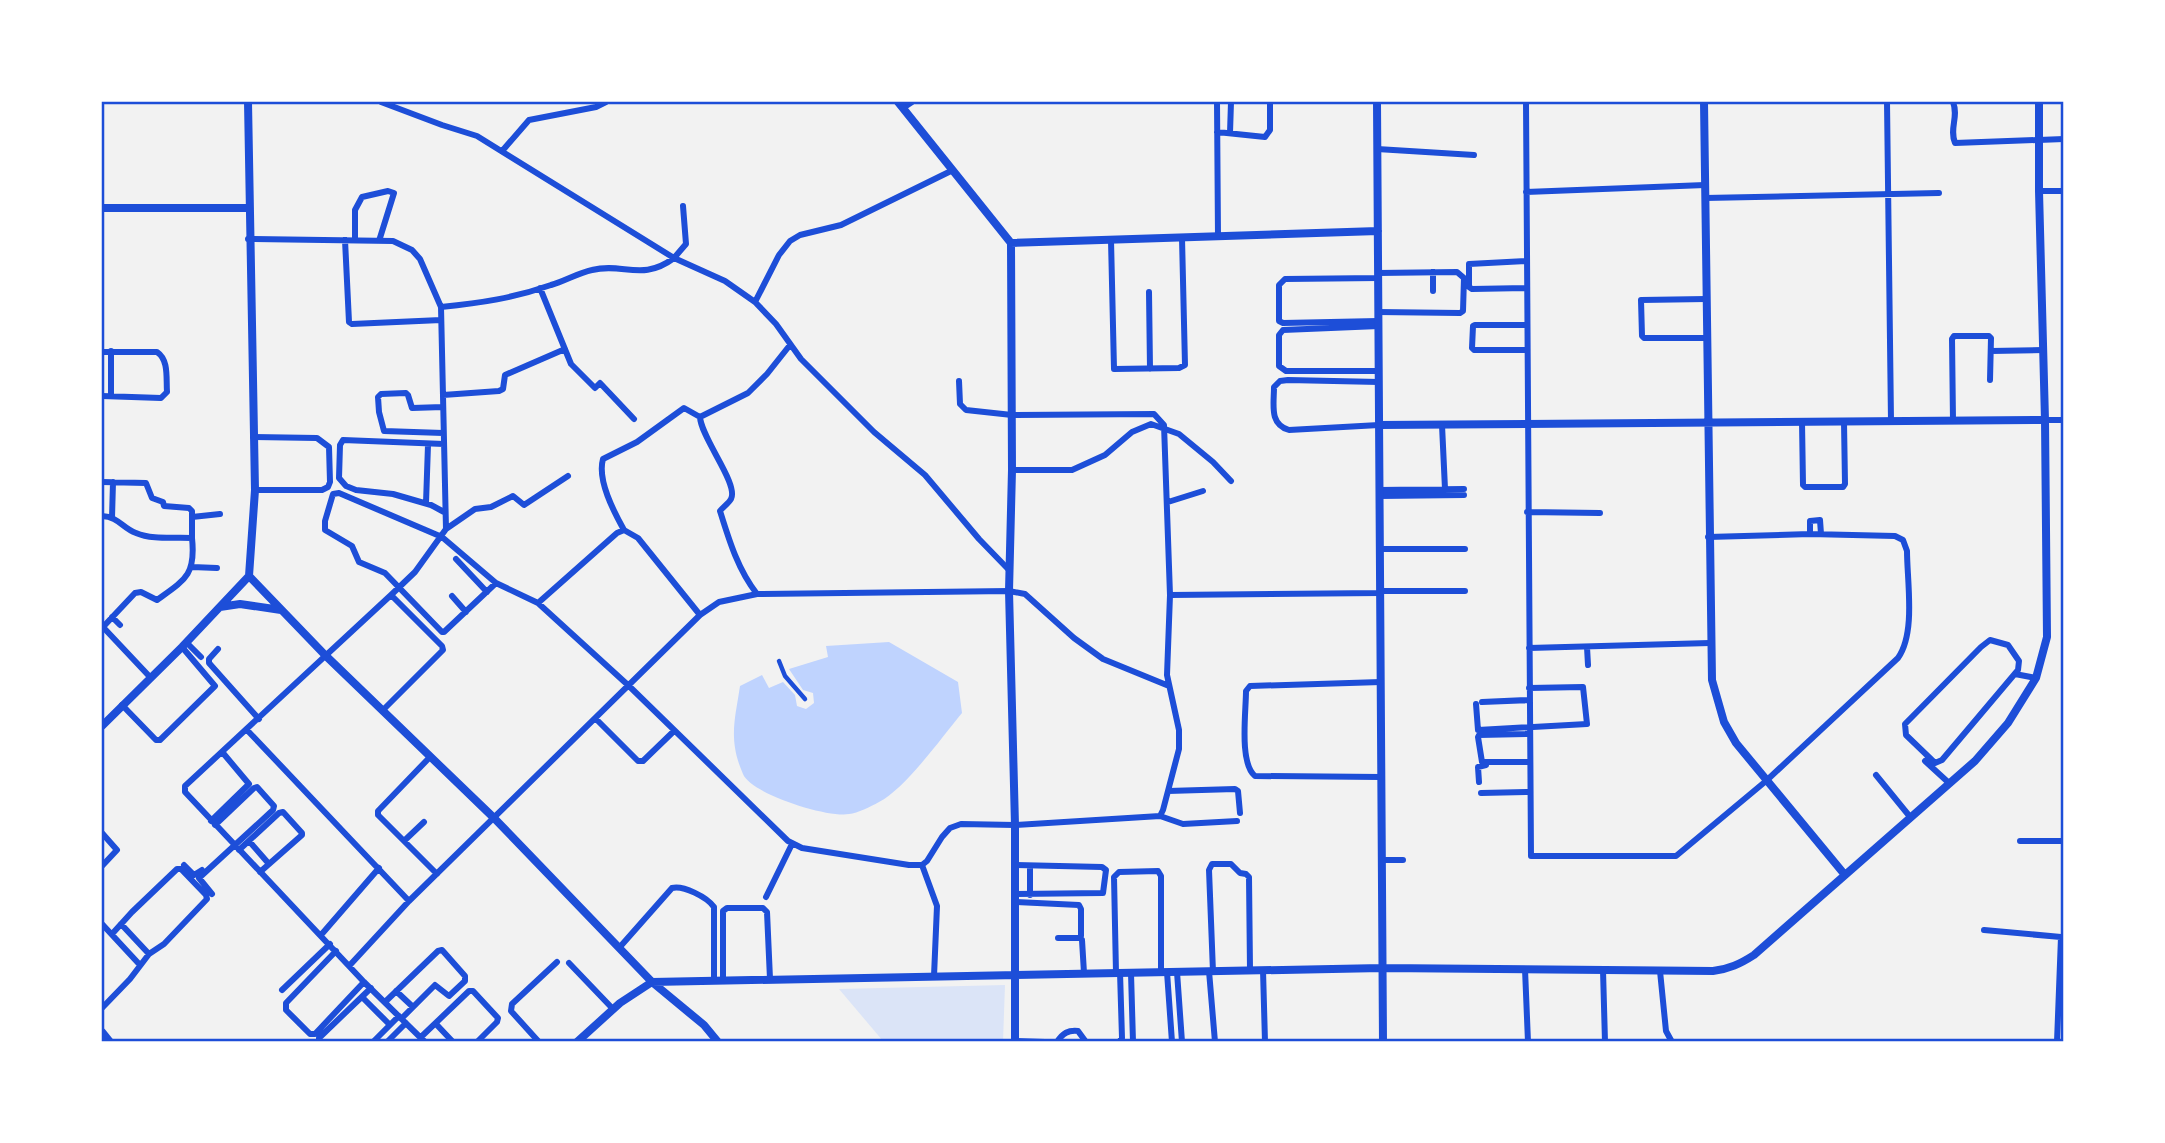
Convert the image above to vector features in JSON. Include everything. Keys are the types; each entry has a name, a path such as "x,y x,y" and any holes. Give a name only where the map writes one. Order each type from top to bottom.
{"street":[{"path":"102,726 249,576 255,490 248,239 248,102"},
{"path":"381,102 477,136 674,258 725,281 755,302 829,389 925,475 1009,570"},
{"path":"503,150 529,120 596,107 606,102"},
{"path":"912,102 901,105 1011,243 1013,470 1009,591 1016,865 1015,1041 1045,1041"},
{"path":"1217,102 1218,237"},
{"path":"1230,133 1231,102"},
{"path":"1217,132 1265,137 1270,130 1270,102"},
{"path":"1377,102 1383,1041"},
{"path":"1526,102 1526,424 1531,856 1667,858 1682,852 1766,782 1906,648 1909,634 1907,551 1903,540 1895,536 1821,534 1709,537"},
{"path":"1703,102 1712,680 1724,722 1736,743 1845,875"},
{"path":"1887,102 1891,422"},
{"path":"1952,102 1956,116 1953,125 1955,143 2063,139"},
{"path":"577,1041 613,1009 652,982 1382,968 1713,971 1728,970 1742,963 1975,761 2001,731 2036,678 2047,637 2039,102"},
{"path":"1377,149 1474,155"},
{"path":"755,302 779,255 790,241 800,235 841,225 953,170"},
{"path":"1526,192 1705,185"},
{"path":"355,240 355,210 362,197 388,191 394,193 379,241"},
{"path":"2039,191 2063,191"},
{"path":"1705,198 1939,193"},
{"path":"441,307 494,302 601,268 644,272 674,258 686,244 683,206"},
{"path":"102,208 248,208"},
{"path":"1011,243 1378,231"},
{"path":"1111,240 1112,365 1114,369 1150,369 1179,368 1185,365 1182,238"},
{"path":"248,239 397,242 412,250 420,259 441,307 446,529"},
{"path":"345,240 349,322 441,320"},
{"path":"1526,261 1469,264 1469,287 1472,289 1526,290"},
{"path":"1433,272 1433,291"},
{"path":"1378,320 1283,323 1278,316 1279,285 1285,279 1433,272 1457,272 1464,278 1463,311 1460,313 1283,330 1279,335 1279,366 1286,371 1379,371"},
{"path":"540,288 571,364 595,387 600,383 634,419"},
{"path":"1473,292 1526,290"},
{"path":"1149,292 1150,369"},
{"path":"1706,299 1643,299 1641,312 1644,338 1706,338"},
{"path":"1526,325 1475,325 1472,348 1526,350"},
{"path":"1952,421 1954,336 1991,338 1990,380"},
{"path":"699,417 748,393 790,345"},
{"path":"443,395 499,391 503,388 505,375 565,349"},
{"path":"110,351 111,396"},
{"path":"1991,351 2043,351"},
{"path":"102,352 162,354 165,360 167,392 161,398 102,396"},
{"path":"959,381 960,404 966,410 1012,415 1154,414 1165,429 1170,595 1167,675 1179,730 1179,749 1160,816"},
{"path":"1379,382 1280,381 1274,387 1274,419 1280,427 1289,430 1379,425 2063,420"},
{"path":"443,407 412,408 405,393 381,394 378,397 380,421 384,431 443,433"},
{"path":"699,417 684,408 637,442 603,459 601,467 611,508 624,530 638,538 700,615"},
{"path":"699,417 715,457 732,486 732,497 720,511 736,557 747,581 757,594"},
{"path":"1802,422 1805,487 1846,484 1844,422"},
{"path":"1013,470 1072,470 1105,455 1132,432 1151,424 1180,434 1231,481"},
{"path":"1442,425 1444,489"},
{"path":"253,437 317,438 329,447 328,487 322,490 255,490"},
{"path":"444,444 343,440 340,445 339,478 346,486 356,491 393,494 426,503 444,512"},
{"path":"426,503 428,445"},
{"path":"477,1041 498,1018 473,991 469,991 423,1039 364,982 185,792 186,786 415,572 446,529 475,509 491,507 507,497 513,496 524,505 568,477"},
{"path":"102,482 146,483 152,498 163,502 163,506 189,508 192,511 192,567 186,578 157,600 141,592 135,593 102,626 150,677"},
{"path":"112,518 113,482"},
{"path":"1444,489 1464,492 1379,493 1444,489"},
{"path":"1168,502 1203,491"},
{"path":"496,583 442,632 385,573 359,562 352,546 325,530 333,494 339,493 442,537 496,583 538,603 629,686 792,844 802,848 922,865 950,828 961,824 1015,825 1160,816 1183,824 1237,821"},
{"path":"1527,512 1601,513"},
{"path":"192,517 220,514"},
{"path":"102,516 118,519 134,533 192,538"},
{"path":"1810,534 1811,521 1820,520 1821,534"},
{"path":"538,603 617,533 624,530"},
{"path":"1380,547 1463,547"},
{"path":"456,559 487,592"},
{"path":"192,567 217,568"},
{"path":"249,576 325,655 494,818 652,982 704,1025 718,1041"},
{"path":"1170,595 1465,591"},
{"path":"350,965 409,901 700,615 719,602 757,594 1025,593 1074,638 1103,659 1169,686"},
{"path":"383,710 443,650 391,595"},
{"path":"452,596 466,612"},
{"path":"220,607 240,604 281,610"},
{"path":"112,617 120,625"},
{"path":"1986,642 2008,645 2019,661 2015,674 1939,763 1930,760 1906,735 1905,724 1915,712 1986,642"},
{"path":"1529,648 1710,643"},
{"path":"184,645 201,657"},
{"path":"122,705 156,740 160,740 215,686 184,645"},
{"path":"1587,647 1588,665"},
{"path":"218,649 209,659 209,663 258,719"},
{"path":"779,661 785,676 805,699"},
{"path":"2015,674 2036,678"},
{"path":"1381,682 1250,686 1246,691 1245,759 1249,771 1255,776 1381,777"},
{"path":"1529,685 1587,684"},
{"path":"1529,685 1583,687 1587,724 1479,734 1482,762 1530,763"},
{"path":"1529,700 1479,703 1478,730 1530,730"},
{"path":"596,719 638,761 643,761 674,731"},
{"path":"247,730 409,901"},
{"path":"213,823 249,784 223,752"},
{"path":"1919,755 1950,783"},
{"path":"430,757 378,811 378,815 437,874"},
{"path":"1479,782 1480,765 1530,763"},
{"path":"1876,775 1911,818"},
{"path":"212,894 199,878 273,810 274,806 257,788 213,823"},
{"path":"1168,791 1235,789 1238,791 1240,813"},
{"path":"1481,793 1530,792"},
{"path":"184,865 196,875 234,846 249,841 283,812 302,835 260,872"},
{"path":"404,841 424,822"},
{"path":"102,833 117,850 102,866"},
{"path":"249,841 269,864"},
{"path":"2020,841 2063,841"},
{"path":"766,897 792,844"},
{"path":"1382,860 1403,860"},
{"path":"1215,1041 1209,870 1212,864 1231,864 1249,877 1250,970"},
{"path":"922,865 937,906 934,976"},
{"path":"1016,865 1102,867 1105,870 1103,893 1030,895 1016,898"},
{"path":"1030,866 1030,895"},
{"path":"321,934 379,868"},
{"path":"102,1008 149,954 164,944 207,899 206,895 181,869 177,869 111,934"},
{"path":"1119,1041 1122,1038 1114,877 1118,872 1158,871 1161,876 1164,972 1172,1041"},
{"path":"619,948 672,888 678,886 710,901 714,906 719,981"},
{"path":"1016,898 1079,905 1081,936 1058,939"},
{"path":"719,981 723,911 727,908 763,908 766,912 770,979"},
{"path":"102,924 139,965"},
{"path":"121,924 149,954"},
{"path":"1984,930 2062,937 2057,1041"},
{"path":"1082,940 1084,973"},
{"path":"282,990 330,944"},
{"path":"384,1002 438,951 442,950 465,976 464,981 449,996 435,985 402,1019 387,1041"},
{"path":"336,951 286,1003 286,1010 310,1034 315,1034 364,982"},
{"path":"540,1041 511,1011 512,1004 556,962"},
{"path":"569,963 613,1009"},
{"path":"1525,969 1528,1041"},
{"path":"1263,970 1265,1041"},
{"path":"1602,970 1605,1041"},
{"path":"1660,971 1666,1031 1672,1041"},
{"path":"1177,972 1182,1041"},
{"path":"1131,973 1133,1041"},
{"path":"319,1041 319,1038 371,988"},
{"path":"396,991 413,1007"},
{"path":"362,997 390,1025"},
{"path":"373,1041 390,1025 402,1019"},
{"path":"436,1024 453,1041"},
{"path":"1057,1041 1065,1032 1071,1030 1078,1031 1086,1041"},
{"path":"102,1032 110,1041"}],"shaded area":[{"path":"1005,985 1003,1042 883,1041 839,989"}],"water":[{"path":"889,642 958,682 962,713 900,786 868,808 839,814 791,803 749,782 738,762 734,740 740,686 762,675 769,688 783,682 795,695 797,706 806,709 814,703 813,693 803,690 789,669 828,657 826,646"}]}
